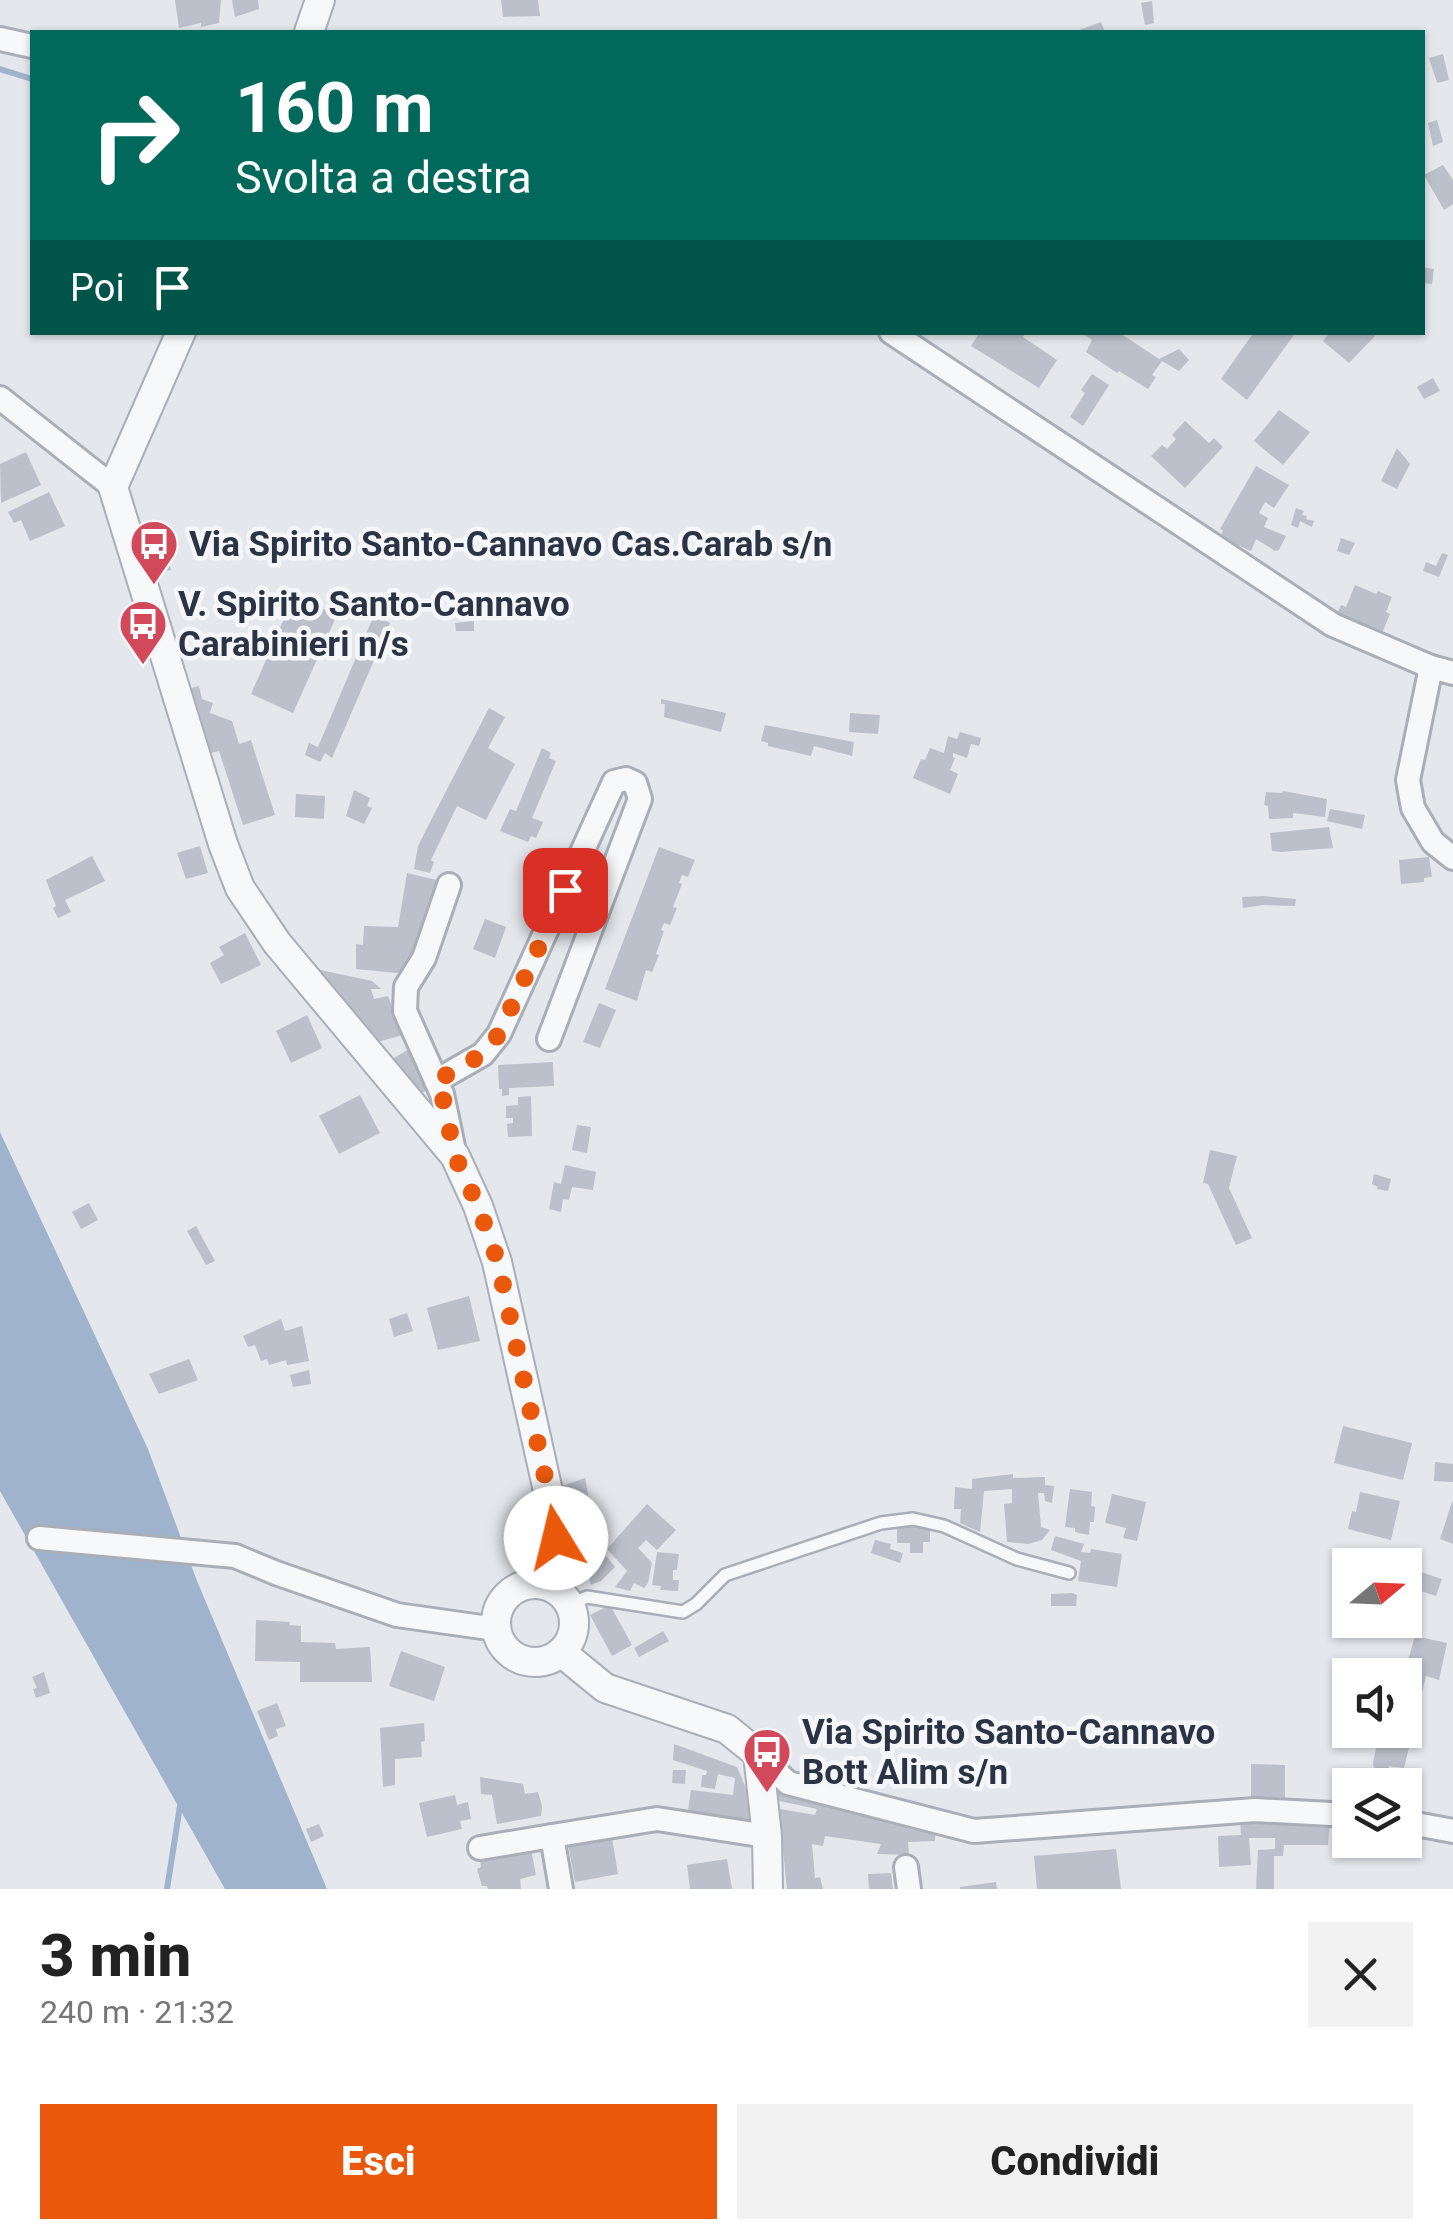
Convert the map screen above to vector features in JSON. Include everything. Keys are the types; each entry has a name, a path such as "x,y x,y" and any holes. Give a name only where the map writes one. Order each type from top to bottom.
{"street":[{"path":"0,39 30,46"},
{"path":"113,487 179,335"},
{"path":"897,335 1333,624 1442,670 1408,780 1413,808 1433,842 1453,858"},
{"path":"0,398 113,487 240,888 276,943 455,1156"},
{"path":"436,1081 483,1054 499,1034 614,782 626,779 635,783 640,799 550,1039"},
{"path":"450,885 424,958 406,987 405,1011 442,1094 455,1156 498,1262 554,1518 558,1559 543,1584"},
{"path":"38,1538 235,1556 397,1615 496,1629"},
{"path":"524,1584 543,1584 558,1591 570,1604 572,1638 562,1652 547,1660 530,1662 515,1656 496,1629 498,1610 508,1594 524,1584"},
{"path":"562,1652 605,1688 727,1729 788,1783 974,1831 1255,1810 1332,1813"},
{"path":"758,1754 768,1889"},
{"path":"480,1848 656,1818 767,1836"},
{"path":"1422,1825 1453,1831"},
{"path":"552,1836 560,1889"}],"lane":[{"path":"570,1604 587,1598 682,1612 696,1604 725,1574 881,1523 913,1519 944,1526 1017,1559 1068,1574"}],"water":[{"path":"0,1132 148,1449 197,1581 327,1889 225,1889 0,1491"}],"building":[{"path":"175,0 221,0 219,23 179,28"},
{"path":"232,0 258,0 259,9 235,17"},
{"path":"501,0 538,0 540,16 503,17"},
{"path":"1152,1 1154,23 1145,25 1141,3"},
{"path":"1101,22 1104,30 1079,30"},
{"path":"1443,54 1449,80 1437,83 1429,58"},
{"path":"1437,120 1443,142 1433,146 1428,123"},
{"path":"1443,165 1453,180 1453,204 1444,210 1425,174"},
{"path":"1425,268 1434,269 1432,284 1425,283"},
{"path":"978,335 1024,335 1057,360 1039,388 971,346"},
{"path":"1085,335 1123,335 1159,359 1179,349 1189,360 1179,371 1162,361 1148,389 1086,352 1092,340"},
{"path":"1252,335 1294,335 1247,400 1221,379"},
{"path":"1328,335 1375,336 1349,363 1323,341"},
{"path":"1092,374 1109,385 1083,426 1070,417"},
{"path":"1433,378 1440,391 1424,399 1417,387"},
{"path":"1279,410 1310,432 1283,465 1254,441"},
{"path":"1185,421 1209,443 1214,438 1223,447 1185,488 1151,456 1162,445 1167,449 1176,439 1172,435"},
{"path":"1397,448 1410,464 1397,489 1381,481"},
{"path":"26,452 41,485 1,503 0,464"},
{"path":"1256,466 1289,485 1274,508 1265,502 1259,513 1268,518 1264,527 1286,536 1275,551 1256,539 1251,551 1220,537 1220,529"},
{"path":"49,492 65,526 30,541 21,520 14,523 8,512"},
{"path":"1296,508 1304,511 1306,519 1314,521 1312,527 1300,521 1298,528 1291,525"},
{"path":"162,536 171,570 156,572 147,539"},
{"path":"1341,538 1355,543 1349,555 1337,551"},
{"path":"1442,553 1448,555 1439,577 1423,571 1426,562 1436,566"},
{"path":"1355,585 1392,597 1382,633 1337,614 1341,605 1346,607"},
{"path":"294,596 337,615 293,713 251,694"},
{"path":"374,615 390,623 332,758 325,753 320,762 305,755 309,743 318,747"},
{"path":"474,621 474,631 456,631 455,623"},
{"path":"199,686 202,699 213,703 210,713 232,721 239,744 251,740 275,815 243,825 219,751 210,753 195,707 184,690"},
{"path":"661,699 726,713 721,732 664,717 665,704 661,704"},
{"path":"489,708 505,717 488,748 515,764 486,820 457,806 431,860 434,862 430,873 414,869 418,846"},
{"path":"850,713 880,715 878,734 849,732"},
{"path":"765,725 854,742 852,756 814,746 811,756 768,746 761,741"},
{"path":"960,732 981,738 979,746 971,744 967,758 953,753 950,770 958,774 950,794 913,778 930,748 944,753 948,736 957,739"},
{"path":"542,748 556,761 532,818 543,822 536,838 531,836 528,842 500,831 510,809 516,811"},
{"path":"354,790 370,798 367,806 372,808 364,824 346,816"},
{"path":"1266,792 1327,799 1325,817 1293,813 1293,818 1269,819 1268,806 1264,805"},
{"path":"296,794 325,796 324,819 295,817"},
{"path":"1330,809 1365,815 1362,829 1327,821"},
{"path":"1329,827 1333,848 1272,851 1270,833"},
{"path":"200,846 208,873 186,879 177,853"},
{"path":"659,847 695,860 688,877 682,875 673,907 677,908 670,925 664,923 656,954 659,955 652,972 646,970 637,1001 605,989"},
{"path":"92,856 105,881 65,900 71,912 58,918 46,880"},
{"path":"1429,857 1432,877 1424,878 1424,882 1401,884 1399,860"},
{"path":"407,873 441,881 412,961 397,973 356,969 356,944 363,945 364,926 398,927"},
{"path":"1242,897 1296,899 1295,906 1243,908"},
{"path":"485,919 506,927 495,958 473,949"},
{"path":"245,933 261,965 221,984 210,963 224,955 219,947"},
{"path":"316,969 372,981 381,989 371,989 374,999 388,996 403,1035 370,1044"},
{"path":"599,1003 616,1010 600,1048 583,1042"},
{"path":"307,1015 322,1048 291,1063 276,1031"},
{"path":"411,1048 433,1086 421,1094 417,1088 412,1092 387,1062"},
{"path":"553,1062 554,1086 509,1088 509,1095 502,1096 498,1065"},
{"path":"360,1095 380,1133 339,1154 319,1116"},
{"path":"531,1096 532,1136 508,1137 507,1124 513,1123 513,1118 506,1118 506,1106 518,1105 518,1097"},
{"path":"577,1125 591,1127 587,1153 572,1150"},
{"path":"1210,1150 1237,1156 1229,1188 1252,1238 1236,1245 1208,1184 1203,1183"},
{"path":"565,1165 596,1172 593,1190 572,1187 569,1200 563,1199 561,1212 549,1209 554,1182 561,1184"},
{"path":"1374,1174 1391,1179 1388,1191 1372,1184"},
{"path":"89,1203 98,1220 81,1229 72,1212"},
{"path":"196,1226 215,1261 206,1265 187,1231"},
{"path":"469,1296 480,1341 438,1350 427,1308"},
{"path":"407,1313 413,1331 394,1337 389,1319"},
{"path":"281,1319 285,1331 302,1326 309,1361 287,1365 286,1360 269,1365 267,1359 261,1361 255,1345 248,1347 243,1336"},
{"path":"189,1359 198,1380 159,1394 149,1374"},
{"path":"309,1370 311,1384 293,1387 290,1375"},
{"path":"1343,1426 1412,1443 1403,1480 1334,1463"},
{"path":"1435,1462 1453,1464 1453,1482 1434,1481"},
{"path":"1013,1474 1013,1478 1045,1477 1045,1485 1054,1486 1052,1503 1045,1501 1044,1493 1038,1493 1041,1527 1050,1530 1042,1540 1028,1544 1007,1542 1004,1504 1012,1503 1012,1489 984,1491 980,1532 960,1523 961,1509 954,1509 955,1487 972,1489 972,1479"},
{"path":"585,1478 603,1552 615,1567 591,1585 589,1577 583,1578 580,1561 587,1560 579,1532 573,1535 562,1486"},
{"path":"1070,1489 1092,1492 1094,1522 1090,1522 1089,1535 1065,1527"},
{"path":"1360,1492 1400,1501 1391,1540 1348,1529"},
{"path":"1112,1494 1146,1502 1137,1541 1123,1538 1126,1528 1105,1523"},
{"path":"1453,1502 1453,1544 1440,1539"},
{"path":"647,1504 676,1530 657,1550 646,1540 638,1548 652,1563 644,1588 634,1583 630,1591 615,1587 627,1571 607,1549"},
{"path":"897,1527 930,1527 930,1542 923,1542 923,1553 910,1553 910,1543 897,1543"},
{"path":"1055,1536 1084,1544 1081,1552 1090,1553 1091,1549 1122,1554 1117,1587 1078,1581 1081,1561 1051,1550"},
{"path":"875,1540 891,1544 890,1549 903,1553 900,1563 871,1553"},
{"path":"657,1552 679,1554 677,1570 673,1570 673,1580 679,1580 678,1591 660,1590 661,1586 652,1585"},
{"path":"1422,1572 1442,1579 1436,1596 1422,1591"},
{"path":"1051,1594 1077,1595 1076,1606 1051,1606"},
{"path":"610,1605 632,1645 612,1656 590,1615"},
{"path":"256,1620 301,1626 301,1642 335,1643 336,1649 370,1647 372,1682 300,1682 300,1662 255,1661"},
{"path":"663,1631 669,1641 639,1657 634,1648"},
{"path":"1414,1638 1447,1643 1439,1680 1426,1676 1422,1693 1422,1658 1409,1658"},
{"path":"401,1651 445,1667 434,1701 389,1686"},
{"path":"44,1672 50,1693 36,1698 32,1677"},
{"path":"277,1703 286,1726 276,1729 278,1736 269,1740 257,1711"},
{"path":"424,1723 422,1757 395,1759 395,1785 383,1787 380,1728"},
{"path":"674,1744 737,1767 750,1798 752,1822 688,1810 691,1790 733,1795 735,1778 718,1774 715,1789 701,1787 702,1775 707,1771 673,1760"},
{"path":"1376,1748 1409,1748 1404,1768 1374,1768"},
{"path":"1251,1764 1285,1765 1285,1798 1251,1797"},
{"path":"673,1770 686,1770 685,1784 672,1783"},
{"path":"480,1777 523,1784 525,1794 538,1792 541,1816 497,1824 492,1795 481,1794"},
{"path":"770,1779 889,1818 887,1822 913,1830 935,1831 935,1841 908,1842 909,1855 877,1854 881,1844 825,1836 823,1846 812,1844 815,1878 820,1877 823,1889 787,1889 782,1840 774,1838 774,1808 815,1815 817,1809 770,1799"},
{"path":"455,1795 457,1805 468,1802 471,1819 460,1821 462,1829 427,1837 419,1803"},
{"path":"1240,1820 1330,1820 1328,1845 1284,1845 1283,1856 1274,1856 1274,1889 1256,1889 1258,1850 1275,1849 1275,1838 1249,1838 1251,1865 1219,1867 1218,1836 1241,1835"},
{"path":"319,1824 324,1836 311,1842 306,1829"},
{"path":"611,1832 618,1874 575,1882 567,1839"},
{"path":"531,1849 536,1875 520,1879 521,1889 482,1886 477,1869 481,1867 480,1860"},
{"path":"1116,1849 1121,1889 1037,1889 1034,1856"},
{"path":"727,1859 732,1889 690,1889 687,1865"},
{"path":"891,1873 893,1889 869,1889 868,1874"},
{"path":"996,1882 997,1889 960,1889 960,1887"}],"waterway":[{"path":"0,69 30,78"},
{"path":"167,1889 180,1806"}],"place":[{"name":"Via Spirito Santo-Cannavo Cas.Carab s/n","path":"154,586"},
{"name":"V. Spirito Santo-Cannavo Carabinieri n/s","path":"143,666"},
{"name":"Via Spirito Santo-Cannavo Bott Alim s/n","path":"767,1794"}],"route":[{"path":"556,1538 498,1262 455,1156 436,1081 483,1054 499,1034 565,890"}]}
